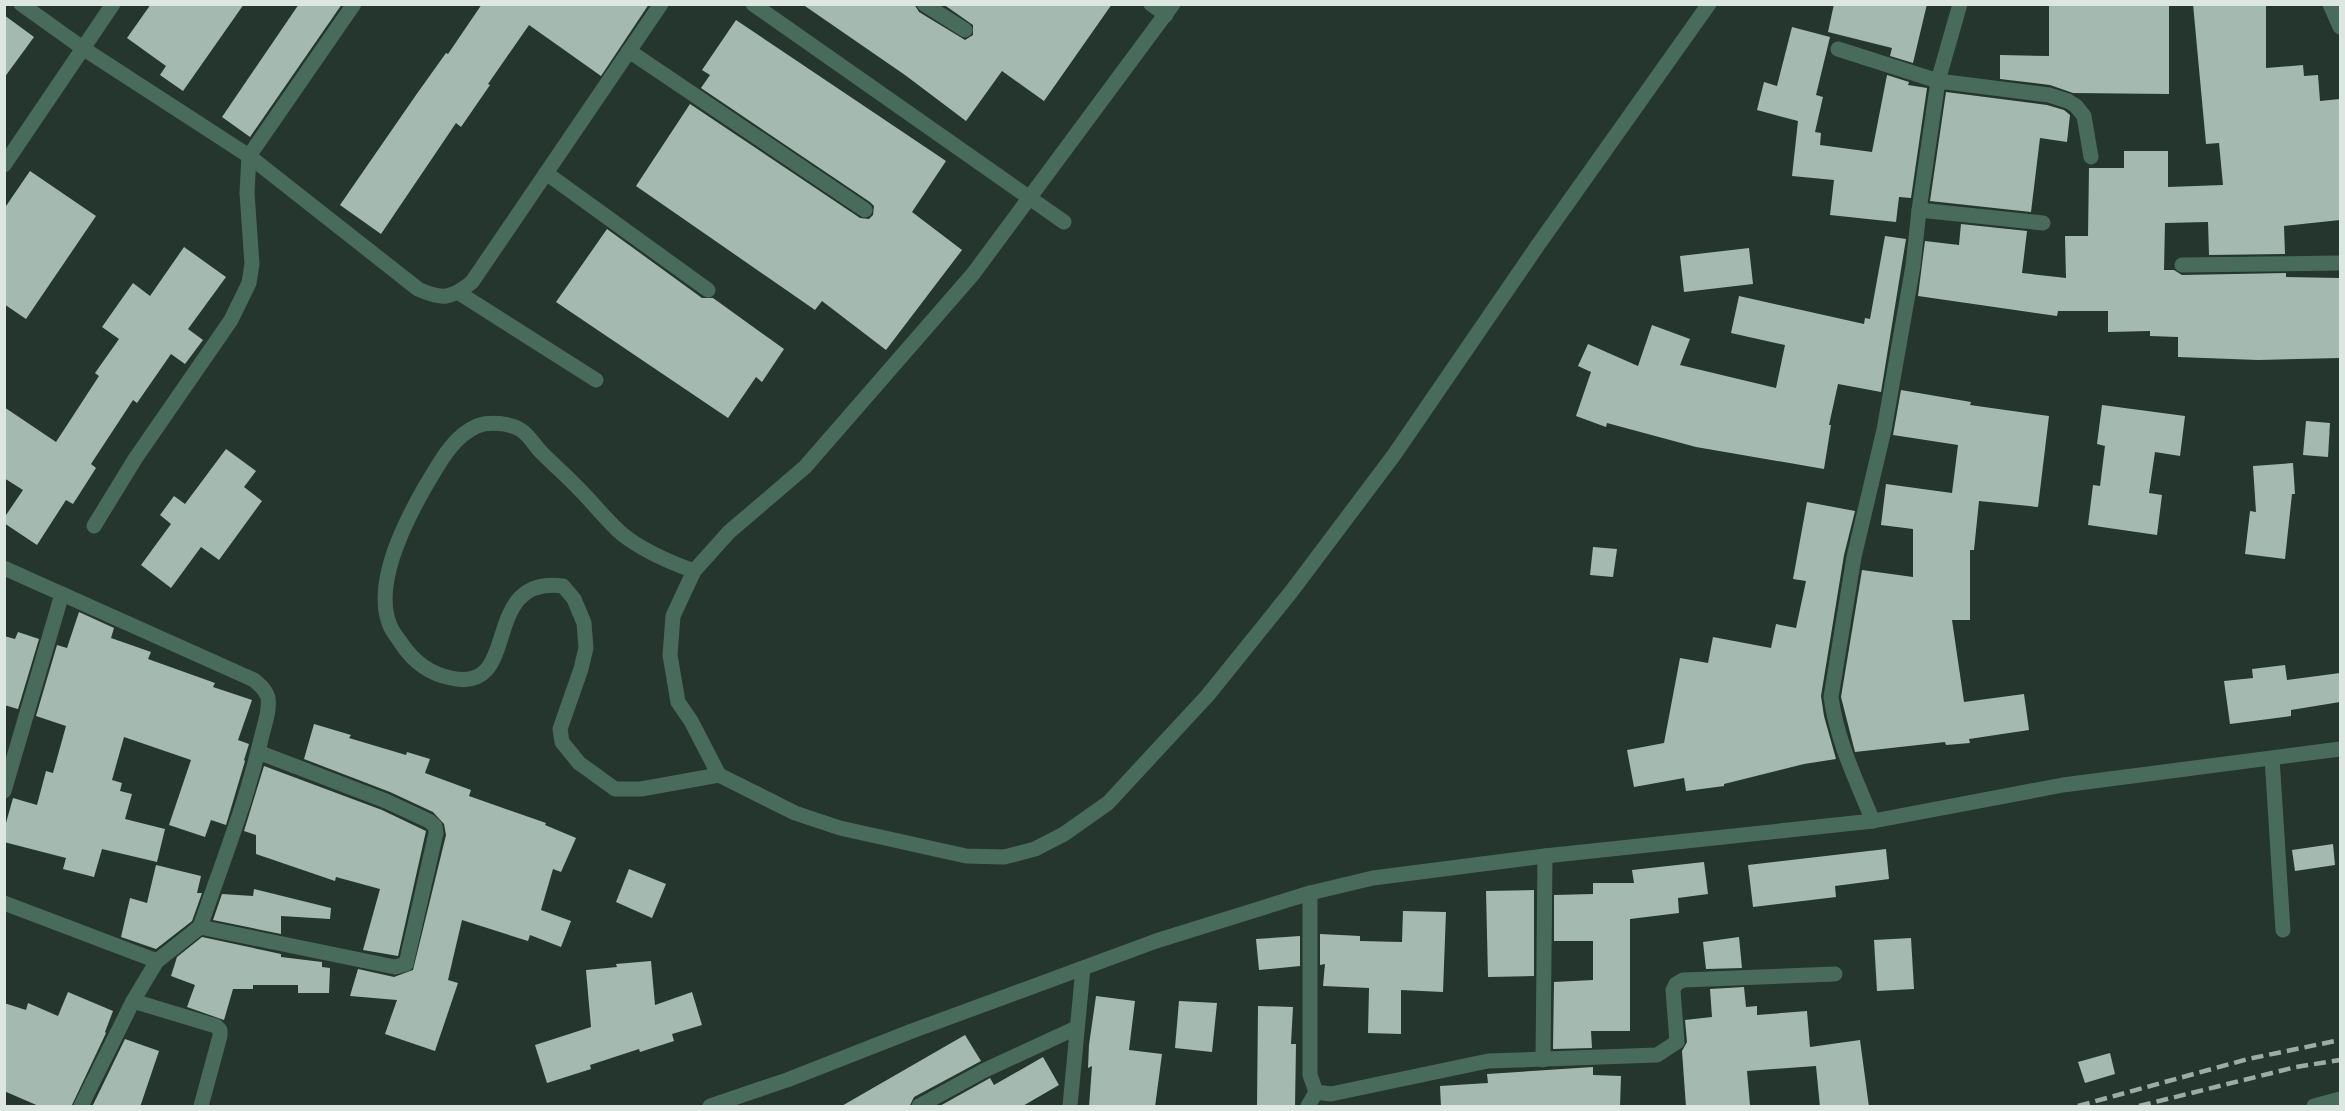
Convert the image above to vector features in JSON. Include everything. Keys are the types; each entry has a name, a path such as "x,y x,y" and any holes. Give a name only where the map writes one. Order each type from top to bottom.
{"street":[{"path":"21,4 84,49 249,156 418,289 436,297 459,293 472,282 661,4"},
{"path":"4,165 113,4"},
{"path":"94,526 135,459 231,320 249,284 252,264 247,193 249,156 354,4"},
{"path":"753,4 1064,222"},
{"path":"924,4 965,30"},
{"path":"1151,4 1170,10 973,274 805,467 729,532 694,571 673,616 670,655 678,702 691,721 719,775 786,809 840,828 966,856 1004,857 1035,849 1064,834 1108,803 1208,695 1312,565 1394,455 1538,245 1709,4"},
{"path":"1873,821 1842,746 1834,719 1831,697 1854,557 1884,430 1907,301 1918,210 1938,81 1960,4"},
{"path":"2330,4 2340,27"},
{"path":"1838,49 1938,81 2049,95 2068,101 2076,106 2084,116 2091,157"},
{"path":"629,51 865,210"},
{"path":"546,173 708,290"},
{"path":"1918,210 2043,223"},
{"path":"2182,265 2340,263"},
{"path":"459,293 596,380"},
{"path":"694,571 648,551 623,534 523,431 512,425 480,424 454,442 417,502 393,556 385,605 389,624 406,651 421,665 436,674 468,681 481,677 490,666 497,653 506,618 525,593 538,585 563,586 574,599 584,623 586,648 560,729 562,742 569,751 579,763 615,789 641,789 719,775"},
{"path":"4,568 254,680 263,688 268,697 258,752 239,818 200,927 157,962 133,1002 81,1107"},
{"path":"4,791 62,594"},
{"path":"710,1107 1156,941 1310,893 1373,878 1545,856 1873,821 2063,785 2340,749"},
{"path":"200,927 395,967 406,963 409,958 436,833 433,823 386,801 258,752"},
{"path":"2272,758 2283,930"},
{"path":"1544,1060 1545,856"},
{"path":"1308,1107 1316,1092 1310,1075 1310,893"},
{"path":"4,903 157,962"},
{"path":"1070,1107 1083,968"},
{"path":"1316,1092 1332,1095 1488,1061 1657,1054 1677,1042 1673,990 1676,984 1683,980 1834,974"},
{"path":"133,1002 216,1026 220,1030 201,1107"},
{"path":"919,1107 983,1071 1076,1028"},
{"path":"2320,1106 2340,1099"}],"building":[{"path":"151,4 244,4 183,91 160,75 166,66 127,38"},
{"path":"299,4 342,4 250,137 222,117"},
{"path":"482,4 649,4 601,76 529,25 461,127 456,123 381,234 340,205"},
{"path":"802,4 914,4 919,12 965,40 973,35 973,25 943,4 1112,4 1044,101 1002,71 966,121 905,75"},
{"path":"1834,4 1927,4 1913,63 1890,56 1892,48 1828,32"},
{"path":"2049,4 2169,4 2169,94 2073,93 2050,85 2000,79 2000,55 2049,56"},
{"path":"2193,4 2266,4 2266,68 2303,65 2304,76 2318,75 2320,101 2340,99 2340,220 2284,226 2285,254 2209,255 2208,222 2165,223 2164,270 2174,270 2182,275 2286,273 2286,277 2340,278 2340,358 2258,360 2178,357 2178,337 2150,336 2150,331 2108,332 2108,311 2058,311 2057,316 1918,296 1925,241 1959,245 1961,224 2027,231 2022,273 2066,278 2065,236 2088,236 2089,168 2124,168 2124,151 2168,151 2168,187 2223,185 2219,143 2206,144"},
{"path":"4,15 34,37 4,78"},
{"path":"736,20 946,161 912,212 962,250 886,350 822,301 815,310 636,186 690,104 860,218 869,219 873,215 874,206 870,202 701,88 710,75 702,70"},
{"path":"1792,27 1830,37 1816,95 1823,97 1815,132 1821,133 1820,145 1872,152 1887,75 1909,82 1908,85 1927,88 1911,198 1899,197 1896,222 1830,215 1834,180 1792,176 1798,121 1757,110 1764,82 1777,86"},
{"path":"1946,92 2047,105 2064,110 2070,115 2067,142 2040,138 2031,212 1930,201"},
{"path":"30,171 96,216 26,319 4,304 4,209"},
{"path":"607,229 702,298 713,298 784,349 762,382 756,377 728,418 556,302"},
{"path":"1885,236 1906,239 1881,392 1838,384 1829,425 1831,425 1824,469 1696,447 1607,423 1606,427 1576,416 1591,372 1578,366 1588,344 1638,366 1652,325 1690,339 1680,365 1776,388 1785,345 1731,333 1739,296 1864,324 1865,318 1870,319"},
{"path":"184,247 226,277 188,329 203,340 185,364 171,354 137,403 133,400 91,464 96,468 73,504 66,500 37,545 4,523 4,518 23,490 4,478 4,407 56,442 99,376 95,373 119,339 102,327 133,283 150,296"},
{"path":"1749,248 1753,284 1684,292 1680,256"},
{"path":"1901,390 1971,402 1970,405 2049,416 2038,507 1979,501 1974,550 1970,550 1970,620 1952,620 1964,702 2024,694 2029,730 1969,739 1970,743 1946,745 1945,742 1855,752 1841,697 1862,570 1913,577 1913,529 1881,525 1886,484 1952,493 1958,445 1893,435"},
{"path":"2102,405 2185,416 2180,456 2155,452 2149,493 2162,495 2157,535 2088,525 2093,485 2100,486 2105,446 2097,444"},
{"path":"2306,421 2330,423 2328,457 2303,455"},
{"path":"226,449 256,471 244,487 262,501 219,560 201,547 171,588 141,565 171,524 160,515 174,496 185,504"},
{"path":"2293,463 2295,494 2292,494 2285,559 2245,554 2250,511 2256,512 2253,466"},
{"path":"1807,502 1855,511 1844,555 1821,696 1836,759 1804,764 1724,784 1724,786 1686,791 1684,778 1634,787 1627,750 1664,743 1680,658 1708,663 1713,637 1771,648 1776,624 1796,628 1806,581 1793,579"},
{"path":"1593,547 1617,549 1613,577 1590,575"},
{"path":"79,612 114,628 111,638 151,652 148,659 215,683 213,687 252,700 238,740 249,744 226,825 211,820 205,837 169,825 191,760 124,737 112,780 122,783 120,791 132,794 125,819 165,829 157,862 102,849 94,877 63,869 66,858 4,842 4,830 13,798 37,805 46,771 53,773 66,726 36,716 57,645 67,648"},
{"path":"18,632 39,639 18,709 4,705 4,636 15,639"},
{"path":"2285,665 2287,680 2340,673 2340,702 2291,710 2291,716 2230,724 2224,681 2253,678 2252,669"},
{"path":"314,724 351,735 349,738 406,755 407,752 430,759 425,773 471,790 469,796 546,823 545,825 576,838 561,872 553,869 541,910 571,921 561,947 530,935 528,941 462,920 448,980 458,983 435,1051 385,1034 397,1000 350,996 358,969 394,977 413,970 446,835 444,824 433,812 390,792 304,759"},
{"path":"264,766 382,810 426,831 398,956 363,950 380,889 336,877 335,881 256,854 256,835 244,831"},
{"path":"2333,844 2335,865 2295,871 2292,850"},
{"path":"1886,849 1889,879 1835,886 1836,897 1753,907 1748,865"},
{"path":"1704,862 1708,894 1678,898 1679,913 1630,919 1630,1031 1591,1031 1592,1048 1553,1049 1554,982 1593,980 1593,941 1554,941 1554,895 1593,894 1593,883 1634,883 1632,870"},
{"path":"156,865 201,876 197,893 202,893 192,921 156,949 121,937 130,898 147,903"},
{"path":"629,869 666,884 652,918 616,902"},
{"path":"254,889 331,908 330,919 281,916 281,934 213,920 222,894 253,896"},
{"path":"1534,890 1534,976 1488,977 1486,891"},
{"path":"1403,911 1446,912 1443,992 1401,990 1401,1034 1368,1033 1369,988 1323,986 1325,964 1320,965 1320,934 1360,936 1360,941 1402,942"},
{"path":"1300,936 1300,966 1259,970 1256,939"},
{"path":"202,937 281,954 281,957 322,962 322,967 330,968 329,993 298,993 298,985 253,985 253,989 233,989 224,1020 187,1007 195,985 171,976 177,957"},
{"path":"1739,937 1742,968 1706,969 1703,942"},
{"path":"1911,938 1914,989 1877,991 1874,940"},
{"path":"651,961 655,1005 692,992 702,1025 672,1034 674,1041 640,1052 639,1049 590,1065 591,1069 547,1083 535,1045 591,1027 586,970 617,967 616,964"},
{"path":"1744,987 1746,1007 1757,1006 1757,1015 1807,1011 1810,1047 1860,1040 1869,1107 1820,1107 1816,1066 1747,1071 1750,1105 1686,1107 1682,1051 1687,1042 1685,1020 1712,1017 1710,989"},
{"path":"68,992 113,1011 106,1033 71,1107 41,1107 4,1091 4,1003 26,1010 28,1003 58,1016"},
{"path":"1096,996 1135,1001 1129,1050 1162,1054 1155,1107 1089,1107 1092,1066 1088,1068 1089,1045"},
{"path":"1179,1001 1217,1003 1212,1052 1175,1048"},
{"path":"1258,1006 1293,1007 1291,1044 1296,1044 1295,1107 1257,1107"},
{"path":"965,1035 981,1061 914,1097 909,1107 840,1107"},
{"path":"125,1039 159,1051 140,1107 92,1107"},
{"path":"2110,1053 2115,1074 2085,1083 2078,1062"},
{"path":"1043,1057 1059,1085 1021,1107 938,1107 990,1078 994,1085"},
{"path":"1593,1067 1593,1075 1621,1076 1620,1107 1441,1107 1440,1086 1488,1083 1487,1074"}],"railway":[{"path":"2078,1106 2248,1059 2340,1040"},
{"path":"2139,1106 2296,1067 2340,1060"}]}
